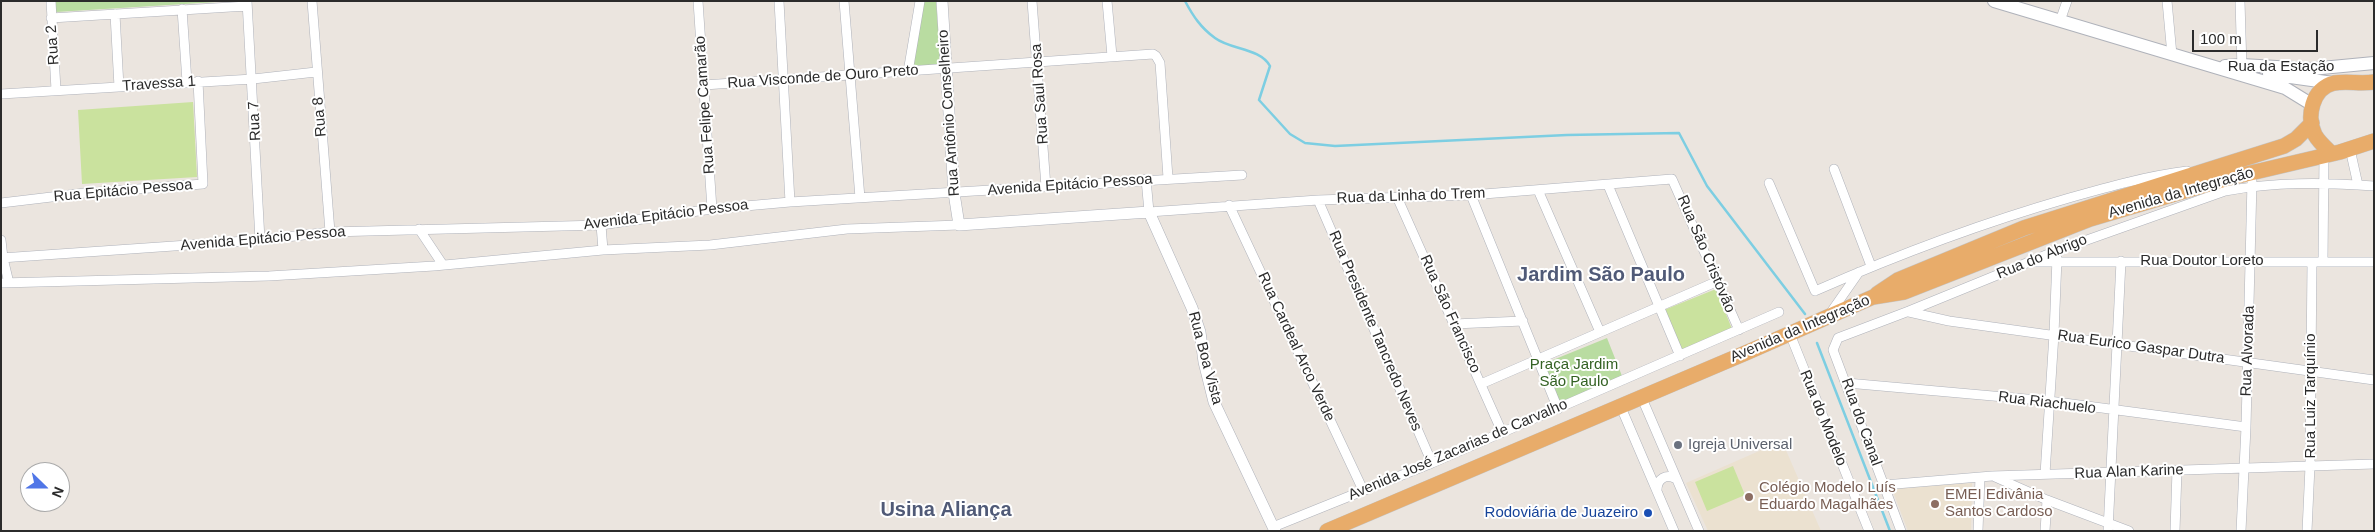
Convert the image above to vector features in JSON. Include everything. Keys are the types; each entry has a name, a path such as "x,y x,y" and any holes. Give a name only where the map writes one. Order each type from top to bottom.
{"highway":[{"path":"2323,154 2315,136 2311,104 2320,92 2333,83 2374,82"},
{"path":"1873,297 1898,280 2024,228 2284,146 2296,139 2312,123"},
{"name":"Avenida da Integração","path":"1327,531 1873,297 1904,292 2090,219 2253,179 2323,154 2350,149 2374,141"}],"main road":[{"path":"1994,1 2172,56 2222,68 2285,88 2311,104"},
{"name":"Rua da Estação","path":"2242,67 2311,69 2374,64"},
{"path":"2222,68 2242,67 2333,83"}],"street":[{"name":"Rua 2","path":"51,1 56,90"},
{"name":"Rua 8","path":"312,1 316,72 330,232"},
{"name":"Rua Felipe Camarão","path":"698,1 712,209"},
{"path":"779,1 790,202"},
{"path":"844,1 860,198"},
{"name":"Rua Antônio Conselheiro","path":"908,72 920,1"},
{"name":"Rua Antônio Conselheiro","path":"942,1 954,193 959,225"},
{"name":"Rua Saul Rosa","path":"1032,1 1046,187"},
{"path":"1108,1 1112,56"},
{"path":"2060,21 2067,1"},
{"path":"2168,1 2172,56"},
{"path":"2240,1 2242,67"},
{"path":"52,18 247,4"},
{"name":"Rua 7","path":"247,4 253,79 260,240"},
{"path":"182,9 187,82"},
{"path":"114,14 120,87"},
{"name":"Rua Visconde de Ouro Preto","path":"704,85 784,81 849,74 908,72 1153,54 1160,63 1168,178"},
{"name":"Travessa 1","path":"1,94 253,79 316,72"},
{"name":"Rua Epitácio Pessoa","path":"1,203 86,193 203,184 198,81"},
{"path":"2350,149 2358,185"},
{"path":"2323,154 2325,182 2323,262"},
{"path":"1769,183 1815,291 1871,266 2009,215 2135,180 2222,166"},
{"path":"1834,170 1871,266"},
{"name":"Avenida Epitácio Pessoa","path":"2,258 260,240 330,232 601,225 712,209 790,202 954,193 1146,179 1242,175"},
{"path":"1,240 5,283 269,276 443,265 603,250 710,246 847,230 959,225 1149,212 1146,179"},
{"name":"Rua da Linha do Trem","path":"1149,212 1318,200 1471,195 1672,179"},
{"name":"Rua São Cristóvão","path":"1672,179 1738,330"},
{"name":"Rua do Abrigo","path":"1835,341 1854,330 1909,312 2056,251 2225,191 2253,179 2374,186"},
{"name":"Rua Alvorada","path":"2241,531 2253,179"},
{"path":"1608,185 1680,356"},
{"path":"1538,190 1600,332"},
{"path":"1471,195 1558,409"},
{"name":"Rua São Francisco","path":"1398,197 1502,432"},
{"name":"Rua Presidente Tancredo Neves","path":"1318,200 1432,463"},
{"name":"Rua Cardeal Arco Verde","path":"1229,205 1363,490"},
{"name":"Rua Boa Vista","path":"1149,212 1192,308 1200,332 1204,362 1214,402 1274,529"},
{"path":"601,225 603,250"},
{"path":"419,229 443,265"},
{"path":"2045,474 2054,334 2056,251"},
{"path":"2108,527 2115,411 2120,261"},
{"name":"Rua Doutor Loreto","path":"2031,262 2374,262"},
{"name":"Rua Luiz Tarquínio","path":"2307,531 2310,466 2312,262"},
{"path":"1827,318 1859,272"},
{"path":"1481,384 1718,281"},
{"name":"Avenida José Zacarias de Carvalho","path":"1274,529 1558,409 1779,312"},
{"name":"Rua Eurico Gaspar Dutra","path":"1909,312 1949,321 2054,334 2374,380"},
{"path":"1454,324 1486,324 1522,320"},
{"name":"Rua do Modelo","path":"1790,334 1868,531"},
{"name":"Rua do Canal","path":"1835,341 1833,350 1901,531"},
{"name":"Rua Riachuelo","path":"1847,383 2049,401 2246,427"},
{"path":"1640,396 1699,531"},
{"path":"1620,405 1674,531"},
{"name":"Rua Alan Karine","path":"1884,485 1992,476 2374,464"},
{"path":"2175,531 2178,470"},
{"path":"1657,490 1659,481 1662,478 1672,476 1676,480"},
{"path":"1992,476 2108,527 2129,531"},
{"path":"1978,531 1980,477"},
{"path":"2045,531 2046,500"}],"shaded area":[{"name":"Colégio Modelo Luís Eduardo Magalhães","path":"1782,441 1821,531 1708,531 1686,483"},
{"name":"EMEI Edivânia Santos Cardoso","path":"1972,483 1971,531 1908,531 1892,489"}],"green space":[{"path":"55,1 233,1 56,12"},
{"path":"922,1 936,1 941,65 910,68"},
{"path":"193,102 197,177 82,184 78,110"},
{"path":"1716,289 1732,329 1681,351 1664,310"},
{"name":"Praça Jardim São Paulo","path":"1607,338 1622,376 1559,404 1543,364"},
{"path":"1733,466 1745,495 1707,511 1695,482"}],"waterway":[{"path":"1185,1 1198,21 1215,38 1229,45 1252,52 1265,60 1270,66 1259,100 1290,134 1305,143 1335,146 1567,135 1679,133 1707,186 1805,314"},
{"path":"1817,343 1890,531"}],"place":[{"name":"Igreja Universal","path":"1678,445"},
{"name":"Colégio Modelo Luís Eduardo Magalhães","path":"1749,497"},
{"name":"EMEI Edivânia Santos Cardoso","path":"1935,504"},
{"name":"Rodoviária de Juazeiro","path":"1648,513"}],"district":[{"name":"Jardim São Paulo","path":"1601,275"},
{"name":"Usina Aliança","path":"946,510"}]}
